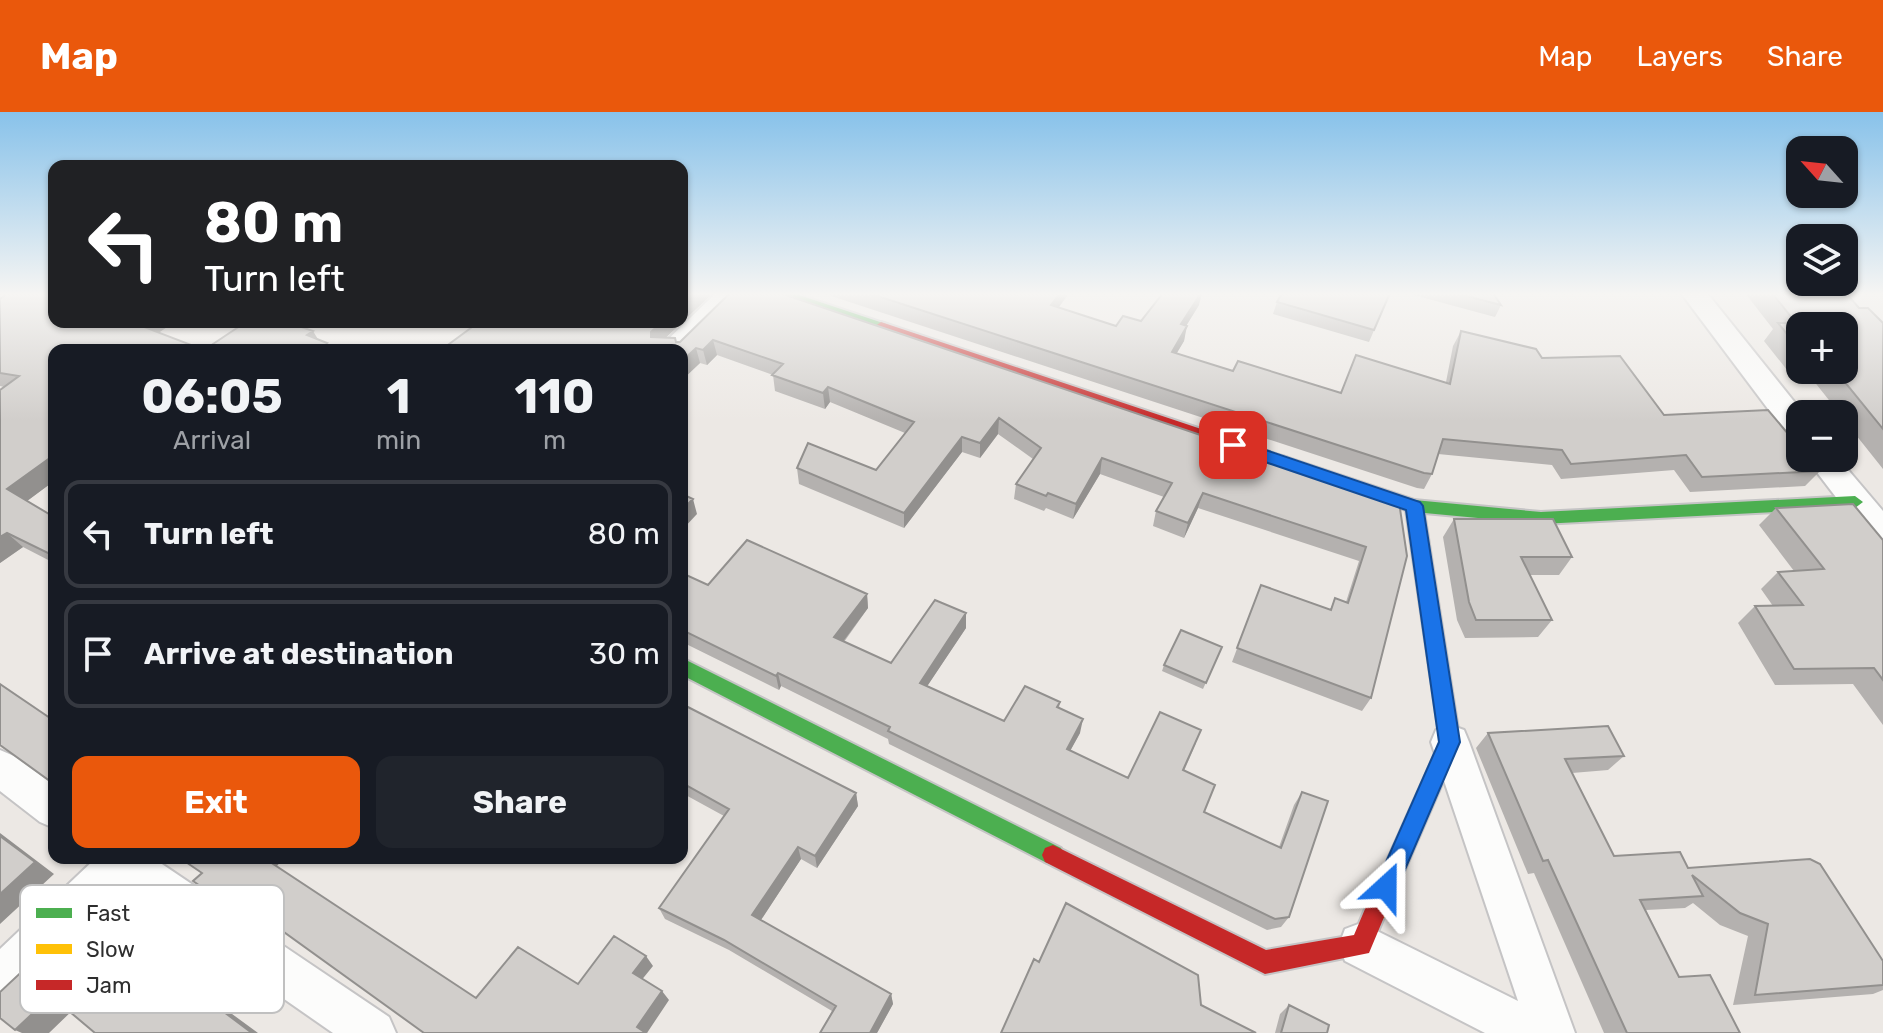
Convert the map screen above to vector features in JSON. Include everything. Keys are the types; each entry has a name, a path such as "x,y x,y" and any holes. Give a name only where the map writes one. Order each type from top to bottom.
{"street":[{"path":"909,336 1414,506 1541,518 1855,502"},
{"path":"1722,336 1786,413"},
{"path":"1832,472 1883,534"},
{"path":"1414,506 1450,742 1552,1033"},
{"path":"688,669 1265,962 1361,945 1533,1033"},
{"path":"1361,945 1450,742"},
{"path":"0,768 48,804"},
{"path":"97,885 119,864"},
{"path":"129,864 159,885"},
{"path":"0,979 20,960"},
{"path":"284,971 373,1033"}],"building":[{"path":"0,336 167,336 188,344 48,344 48,459 7,489 48,513 48,553 7,533 0,537 0,390 19,376 0,373"},
{"path":"225,336 309,336 327,343 213,344"},
{"path":"460,336 651,336 675,338 676,342 686,336 907,336 1399,502 1407,556 1371,698 1237,648 1261,585 1331,610 1335,598 1348,603 1366,547 1203,493 1188,523 1156,511 1172,483 1102,458 1076,504 1048,493 1046,496 1016,484 1041,448 999,418 980,443 962,437 904,513 797,468 808,443 876,470 914,422 828,387 823,393 772,375 783,364 713,340 703,350 696,348 688,355 688,344 449,344"},
{"path":"1001,336 1181,336 1172,352 1233,371 1238,361 1341,393 1356,355 1450,384 1460,336 1482,336 1536,349 1542,358 1620,356 1664,415 1768,410 1786,431 1786,472 1800,472 1702,477 1686,455 1571,464 1562,450 1443,439 1432,474"},
{"path":"1858,336 1883,336 1883,429 1846,384 1858,384"},
{"path":"1853,504 1883,540 1883,680 1874,668 1794,669 1755,606 1803,605 1778,572 1824,569 1776,508"},
{"path":"1454,519 1553,519 1572,557 1521,557 1552,620 1476,620 1469,602"},
{"path":"747,540 867,594 834,637 891,663 935,600 966,613 920,683 1004,721 1025,686 1060,702 1057,707 1083,719 1067,749 1128,778 1160,712 1201,730 1183,770 1215,785 1204,812 1281,848 1302,792 1328,801 1289,917 1275,919 888,731 890,727 688,633 688,576 708,585"},
{"path":"1181,630 1222,647 1206,683 1164,665"},
{"path":"0,684 48,717 48,780 0,745"},
{"path":"688,707 856,793 815,856 798,847 752,915 891,994 870,1033 820,1033 836,1006 724,940 659,908 729,809 688,786"},
{"path":"1608,726 1624,756 1565,759 1614,856 1680,852 1688,868 1810,859 1820,864 1883,961 1883,985 1755,995 1768,924 1740,913 1692,875 1703,896 1640,900 1679,977 1710,975 1740,1033 1627,1033 1548,860 1543,861 1488,733"},
{"path":"0,836 35,862 0,894"},
{"path":"189,864 273,864 476,998 518,947 578,984 614,936 646,956 633,973 662,991 637,1027 646,1033 424,1033 284,932 284,885 199,885 193,881 202,873"},
{"path":"1066,903 1198,975 1201,1005 1256,1033 1001,1033 1034,959 1039,962"},
{"path":"20,973 20,1013 33,1013 15,1030 0,1018 0,992"},
{"path":"1289,1005 1329,1025 1327,1033 1281,1033"},
{"path":"71,1013 225,1013 252,1033 95,1033"}],"traffic: fast":[{"path":"1414,506 1541,518 1855,502"},
{"path":"688,669 1053,855"}],"traffic: slow":[{"path":"1282,462 1414,506 1450,742 1376,910"}],"traffic: jam":[{"path":"908,336 1282,462"},
{"path":"1053,855 1265,962 1361,945 1376,910"}],"route":[{"path":"1233,445 1414,506 1450,742 1386,887"}]}
